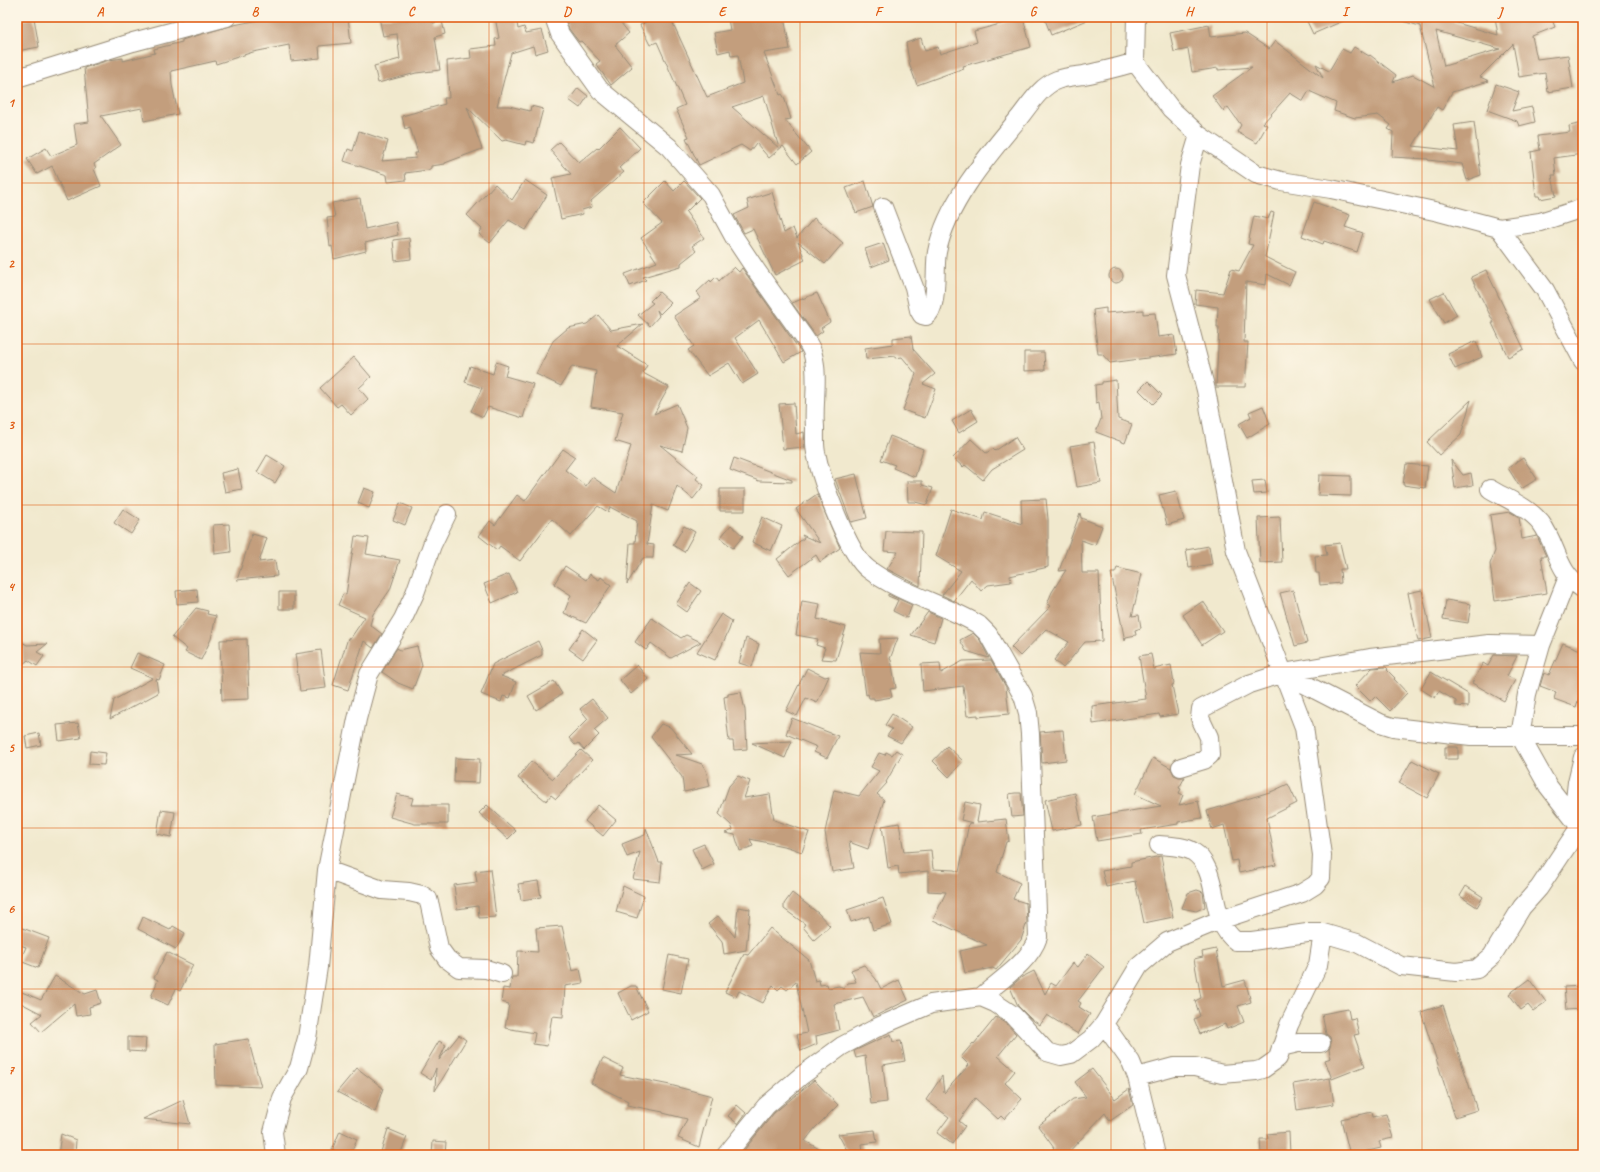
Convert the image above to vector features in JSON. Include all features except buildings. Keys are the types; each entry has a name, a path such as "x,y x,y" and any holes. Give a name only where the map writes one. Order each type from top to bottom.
{"street":[{"path":"17,78 134,42 227,17"},
{"path":"554,17 560,34 600,90 669,148 711,195 734,237 803,336 813,353 816,367 814,407 816,455 821,478 859,560 868,569 899,586 980,625 988,634 1024,696 1028,712 1038,937 1034,946 1023,960 980,997 931,1004 880,1026 842,1046 801,1076 766,1106 726,1155"},
{"path":"1136,17 1134,62 1171,108 1199,135 1256,174 1281,181 1332,189 1439,212 1499,228 1540,222 1583,208"},
{"path":"882,208 914,287 919,310 922,315 926,316 930,313 934,302 937,252 942,232 975,174 1041,90 1057,80 1111,70 1134,62"},
{"path":"980,997 1009,1012 1047,1052 1056,1055 1071,1054 1091,1039 1104,1024 1135,972 1145,959 1166,942 1220,920 1302,892 1314,885 1321,878 1322,855 1306,737 1236,551 1206,390 1176,274 1190,165 1199,135"},
{"path":"1499,228 1546,290 1583,360"},
{"path":"1490,489 1527,510 1537,518 1545,530 1558,560 1568,577 1583,589"},
{"path":"276,1155 273,1132 282,1098 299,1068 307,1038 318,967 327,870 357,718 369,674 403,619 415,594 432,545 447,514"},
{"path":"1568,577 1541,646 1527,694 1520,736 1548,786 1578,826"},
{"path":"1181,767 1204,760 1210,756 1209,736 1200,718 1201,709 1249,684 1283,673 1370,658 1489,644 1541,646"},
{"path":"1283,673 1321,691 1380,723 1452,735 1583,736"},
{"path":"1159,845 1186,849 1193,852 1204,863 1208,872 1220,920 1231,936 1239,942 1307,933 1323,933 1357,942 1401,966 1456,972 1477,969 1492,956 1522,907 1539,888 1578,826 1577,782 1583,757"},
{"path":"327,870 382,890 409,892 422,895 428,899 439,948 447,959 459,968 486,970 502,974"},
{"path":"1137,1077 1174,1067 1195,1066 1222,1074 1260,1070 1276,1060 1295,1013 1318,965 1323,933"},
{"path":"1104,1024 1131,1062 1137,1077 1156,1155"},
{"path":"1281,1047 1298,1043 1321,1044"}]}
